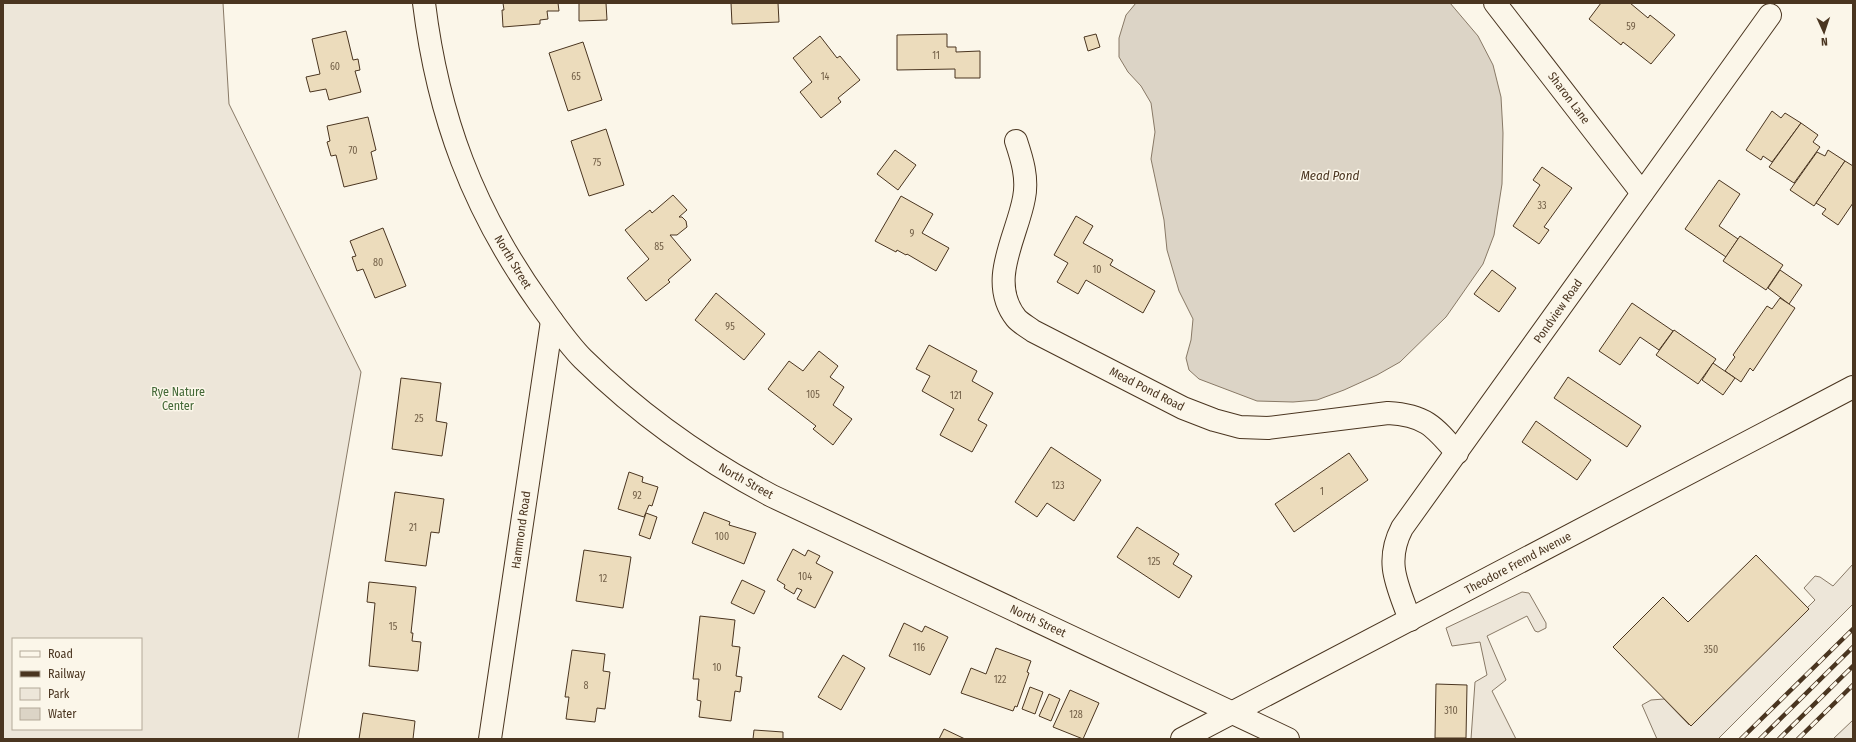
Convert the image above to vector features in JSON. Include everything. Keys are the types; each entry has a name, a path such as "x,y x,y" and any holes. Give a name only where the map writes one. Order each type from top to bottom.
{"street":[{"name":"North Street","path":"424,3 438,87 448,126 466,173 484,212 507,254 552,321 582,358 617,390 688,447 728,473 772,496 1288,739"},
{"name":"Sharon Lane","path":"1495,3 1642,193"},
{"name":"Pondview Road","path":"1410,620 1395,579 1392,561 1395,542 1402,528 1770,15"},
{"name":"Mead Pond Road","path":"1016,141 1023,164 1026,183 1024,198 1006,264 1002,286 1007,303 1017,318 1033,331 1183,408 1214,420 1240,427 1268,428 1388,413 1407,414 1427,422 1440,433 1457,453"},
{"name":"Hammond Road","path":"490,739 552,321"},
{"name":"Theodore Fremd Avenue","path":"1182,739 1853,387"}],"green space":[{"name":"Rye Nature Center","path":"3,3 223,3 229,104 361,372 298,739 3,739"},
{"path":"1853,564 1853,604 1718,739 1657,739 1642,705 1651,700 1664,699 1689,725 1815,600 1804,588 1815,576 1820,577 1833,586"},
{"path":"1522,592 1529,593 1546,623 1546,628 1538,632 1535,631 1527,616 1487,636 1506,680 1492,691 1516,739 1471,739 1475,682 1487,675 1480,642 1452,646 1446,628"},
{"path":"1853,720 1853,739 1833,739"}],"water":[{"name":"Mead Pond","path":"1136,3 1450,3 1478,36 1493,65 1501,97 1503,133 1502,184 1494,235 1483,264 1446,317 1400,362 1377,375 1344,390 1317,400 1293,402 1257,401 1199,379 1189,370 1186,358 1191,340 1193,319 1179,291 1167,250 1164,220 1151,159 1155,132 1151,103 1141,86 1128,72 1119,57 1119,38 1126,15"}],"building":[{"path":"503,3 558,3 559,11 547,11 548,19 540,20 540,24 503,27"},
{"path":"579,3 606,3 607,20 579,21"},
{"path":"731,3 778,3 779,22 732,24"},
{"path":"1601,3 1630,3 1648,18 1650,15 1675,35 1651,64 1623,42 1621,45 1589,19"},
{"path":"346,31 353,60 358,59 360,70 355,71 361,92 329,100 326,89 310,92 306,77 320,74 312,39"},
{"path":"947,34 947,47 956,47 956,52 980,51 980,78 955,78 955,69 897,70 897,35"},
{"path":"1096,34 1100,47 1088,51 1084,37"},
{"path":"820,36 837,58 840,56 860,80 838,98 841,102 821,118 800,92 812,82 793,58"},
{"path":"583,42 602,100 568,111 549,53"},
{"path":"1772,111 1781,118 1785,113 1801,123 1772,162 1763,156 1761,160 1746,150"},
{"path":"368,117 376,150 371,152 377,179 344,187 336,155 331,156 327,142 330,141 327,126"},
{"path":"1801,123 1818,135 1813,142 1820,147 1794,183 1769,167"},
{"path":"606,129 624,185 589,196 571,141"},
{"path":"895,150 916,165 898,190 877,174"},
{"path":"1828,150 1845,161 1814,206 1790,190 1817,152 1825,156"},
{"path":"1845,161 1853,166 1853,203 1838,225 1822,214 1826,209 1816,203"},
{"path":"1542,167 1572,188 1544,227 1549,230 1539,244 1513,226 1540,185 1533,180"},
{"path":"1719,180 1740,194 1719,226 1738,239 1726,257 1685,229"},
{"path":"673,195 687,210 679,217 682,217 686,221 687,227 677,235 670,235 691,260 668,280 670,282 646,301 627,278 649,259 625,230 650,210 652,213"},
{"path":"901,196 933,214 922,233 949,248 936,271 907,254 906,255 897,250 896,252 875,241"},
{"path":"1076,216 1093,226 1083,243 1113,260 1110,265 1155,291 1143,313 1086,280 1078,294 1057,282 1068,263 1054,255"},
{"path":"383,228 406,286 375,298 363,269 357,271 352,257 356,256 350,241"},
{"path":"1740,236 1783,265 1766,290 1723,261"},
{"path":"1492,270 1516,288 1499,312 1474,294"},
{"path":"1780,270 1802,285 1789,304 1768,288"},
{"path":"716,293 765,334 744,360 695,320"},
{"path":"1780,298 1795,308 1753,371 1750,368 1741,382 1725,371 1735,357 1733,355 1767,306 1772,309"},
{"path":"1632,303 1673,331 1659,350 1640,337 1620,365 1599,351"},
{"path":"1674,330 1716,359 1698,384 1656,355"},
{"path":"929,345 977,371 972,381 993,393 978,420 987,425 972,452 940,435 954,409 922,391 930,376 916,369"},
{"path":"819,351 838,366 830,377 844,387 833,405 852,419 833,445 813,429 816,426 768,389 789,361 803,371"},
{"path":"1713,363 1735,378 1723,395 1702,380"},
{"path":"1568,377 1641,426 1627,447 1554,398"},
{"path":"401,378 441,383 436,421 447,423 442,456 392,449"},
{"path":"1536,421 1591,460 1577,480 1522,442"},
{"path":"1051,447 1101,480 1074,521 1047,503 1037,517 1015,502"},
{"path":"1349,453 1368,480 1294,532 1275,504"},
{"path":"629,472 643,477 642,482 658,487 652,506 649,505 644,517 618,509"},
{"path":"395,492 444,499 439,533 431,532 426,566 385,561"},
{"path":"704,512 730,522 729,525 756,533 744,564 692,543"},
{"path":"646,513 657,517 650,539 639,535"},
{"path":"1137,527 1179,554 1173,564 1192,576 1179,598 1117,557"},
{"path":"793,549 805,556 808,550 820,556 816,563 833,572 815,608 797,599 802,590 797,588 794,594 784,588 785,585 777,580"},
{"path":"584,550 631,557 623,608 576,601"},
{"path":"1756,555 1809,609 1691,726 1613,647 1663,597 1688,622"},
{"path":"742,580 765,591 754,614 731,603"},
{"path":"369,582 416,587 411,633 413,633 412,641 421,642 418,671 369,666 375,603 367,602"},
{"path":"700,616 735,620 732,646 740,647 736,676 742,677 740,692 735,691 731,721 699,717 701,701 697,700 699,679 693,679"},
{"path":"904,623 922,632 925,626 948,637 930,675 889,656"},
{"path":"996,648 1031,661 1027,672 1029,673 1017,707 1015,706 1013,711 961,693 971,668 986,674"},
{"path":"572,650 605,654 603,671 610,672 605,709 597,708 595,722 566,719 569,697 565,697"},
{"path":"843,655 865,668 841,710 818,697"},
{"path":"1436,684 1467,685 1466,738 1435,738"},
{"path":"1030,687 1043,692 1035,714 1022,709"},
{"path":"1070,690 1099,703 1083,739 1053,727"},
{"path":"1049,694 1060,699 1051,721 1039,716"},
{"path":"363,713 415,721 413,739 359,739"},
{"path":"944,729 965,739 939,739"},
{"path":"754,730 783,732 783,739 753,739"}],"railway":[{"path":"1741,739 1853,629"},
{"path":"1760,739 1853,647"},
{"path":"1779,739 1853,666"},
{"path":"1798,739 1853,685"}]}
